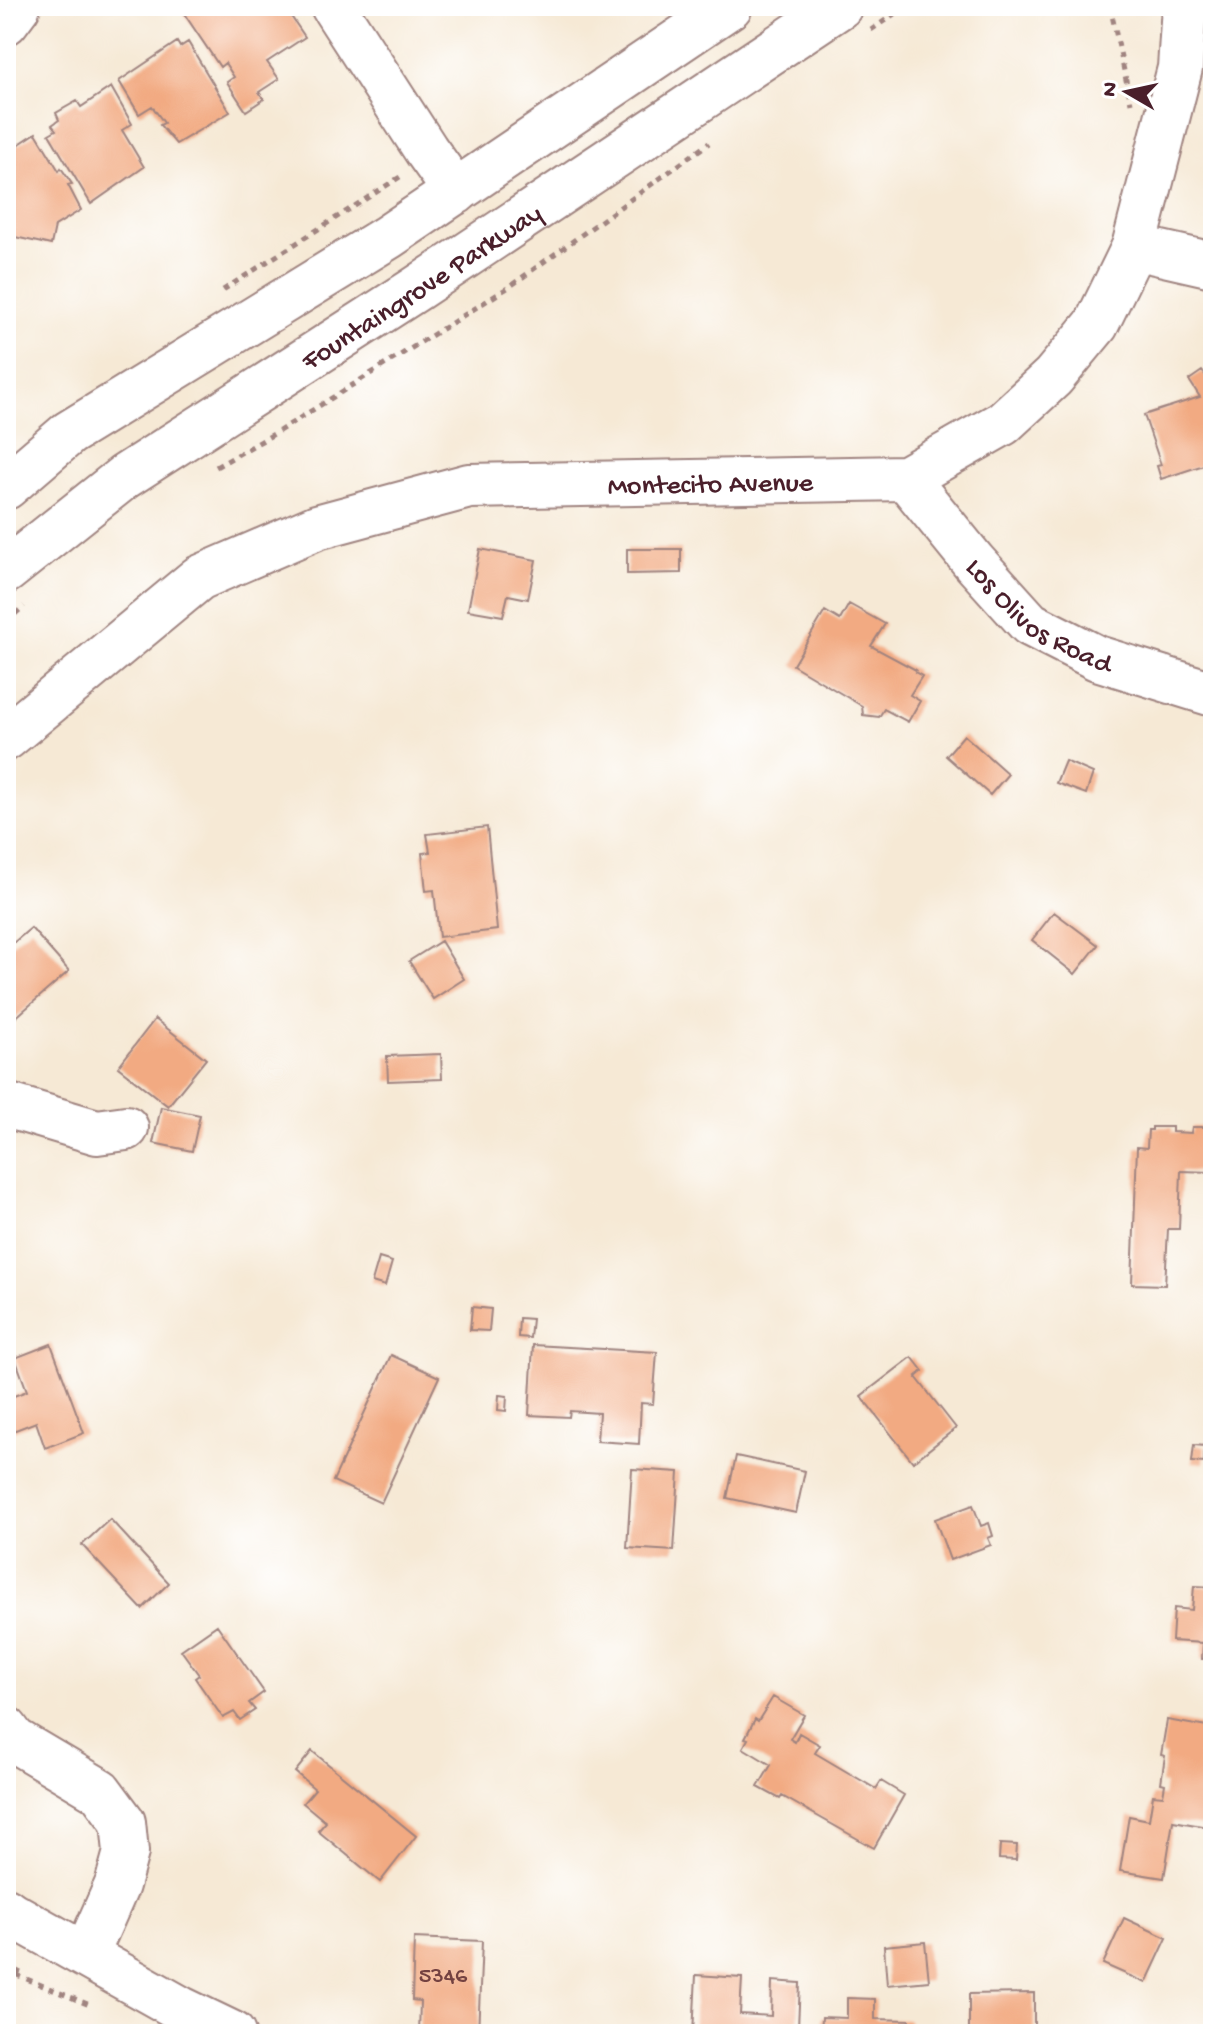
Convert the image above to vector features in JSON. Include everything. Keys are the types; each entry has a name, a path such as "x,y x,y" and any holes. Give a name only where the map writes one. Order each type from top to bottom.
{"street":[{"path":"6,22 18,6"},
{"path":"333,6 444,174"},
{"name":"Fountaingrove Parkway","path":"6,487 69,433 388,237 444,174 730,6"},
{"name":"Montecito Avenue","path":"6,738 199,578 317,527 469,486 906,478 1003,423 1053,377 1096,325 1134,247 1180,68 1184,6"},
{"name":"Fountaingrove Parkway","path":"19,584 124,477 416,289 852,20"},
{"path":"1134,247 1213,265"},
{"name":"Los Olivos Road","path":"906,478 974,562 1030,624 1097,658 1213,694"},
{"path":"6,1105 97,1132 126,1128"},
{"path":"6,1729 14,1740 100,1791 123,1822 126,1852 117,1885 86,1955"},
{"path":"7,1911 233,2034"}],"path":[{"path":"852,20 906,6"},
{"path":"1110,6 1133,115"},
{"path":"211,469 279,431 509,287 720,135"},
{"path":"215,295 444,174"},
{"path":"6,622 19,584"},
{"path":"6,1967 17,1975 94,2007"},
{"path":"17,1975 21,1967"}],"building":[{"path":"186,6 284,6 305,37 267,62 279,79 259,92 264,99 246,111 227,82 234,77 225,63 220,67 181,9"},
{"path":"177,42 180,47 188,42 230,112 176,144 160,125 164,123 152,106 139,114 119,81"},
{"path":"111,87 132,124 122,130 144,167 91,204 49,134 56,130 52,125 59,120 56,113 77,101 81,107"},
{"path":"36,133 59,171 61,168 72,184 68,185 81,210 55,226 51,245 6,235 6,153"},
{"path":"1202,371 1206,376 1213,371 1213,462 1161,479 1157,466 1161,465 1144,415 1200,397 1189,380"},
{"path":"480,549 536,560 528,599 508,595 503,616 468,610"},
{"path":"627,549 681,549 681,573 627,574"},
{"path":"849,604 885,624 871,646 922,676 910,695 920,701 908,722 884,709 879,717 863,715 862,706 793,665 825,611 840,620"},
{"path":"964,735 1008,774 990,795 946,756"},
{"path":"1065,761 1093,773 1086,794 1056,783"},
{"path":"487,827 497,930 439,937 434,890 426,891 422,853 430,852 427,834"},
{"path":"1054,912 1098,945 1075,974 1032,940"},
{"path":"31,928 69,971 6,1026 6,970 9,967 6,964 6,949"},
{"path":"441,941 464,979 433,999 409,961"},
{"path":"155,1019 206,1059 168,1106 118,1067"},
{"path":"441,1054 442,1079 388,1081 387,1056"},
{"path":"161,1107 200,1115 192,1151 153,1143"},
{"path":"1152,1127 1172,1127 1172,1132 1191,1133 1192,1127 1213,1127 1213,1172 1181,1171 1179,1229 1168,1229 1165,1285 1132,1284 1137,1147 1147,1148 1148,1130"},
{"path":"379,1258 392,1262 385,1286 372,1282"},
{"path":"472,1307 491,1309 489,1331 470,1330"},
{"path":"519,1318 532,1319 530,1338 518,1337"},
{"path":"51,1344 84,1433 45,1448 36,1422 13,1431 6,1411 6,1399 27,1391 15,1358"},
{"path":"533,1345 657,1352 653,1404 641,1403 639,1444 597,1441 599,1413 570,1411 569,1417 529,1415"},
{"path":"391,1355 439,1377 381,1503 333,1481"},
{"path":"912,1357 923,1371 916,1377 956,1428 913,1462 861,1396"},
{"path":"499,1395 507,1396 506,1411 498,1410"},
{"path":"1194,1445 1205,1446 1204,1463 1192,1462"},
{"path":"736,1456 805,1471 796,1513 727,1498"},
{"path":"632,1469 679,1472 674,1551 627,1548"},
{"path":"973,1505 981,1526 989,1523 993,1536 988,1538 991,1545 950,1560 935,1519"},
{"path":"110,1519 169,1583 142,1609 82,1545"},
{"path":"1194,1586 1213,1587 1213,1659 1202,1659 1203,1643 1172,1641 1174,1608 1192,1610"},
{"path":"217,1625 264,1692 249,1703 255,1710 240,1720 234,1712 223,1718 195,1678 199,1675 181,1650"},
{"path":"773,1697 804,1715 790,1739 795,1742 799,1733 820,1745 815,1753 876,1789 881,1781 904,1795 874,1848 782,1796 780,1799 758,1787 771,1765 743,1748 755,1719 758,1721"},
{"path":"1167,1720 1213,1728 1213,1828 1173,1821 1164,1878 1120,1871 1129,1816 1149,1820 1153,1795 1163,1796 1165,1784 1161,1783 1165,1756 1161,1755"},
{"path":"312,1751 416,1836 380,1882 318,1831 326,1822 303,1803 315,1789 295,1772"},
{"path":"1000,1844 1017,1845 1016,1860 999,1859"},
{"path":"1124,1918 1167,1938 1146,1983 1103,1964"},
{"path":"414,1938 482,1941 478,2034 419,2034 420,2001 412,2000"},
{"path":"925,1942 929,1981 887,1985 884,1946"},
{"path":"696,1975 742,1978 740,2014 771,2016 772,1981 800,1983 798,2027 793,2027 793,2034 693,2034"},
{"path":"1034,1993 1034,2034 969,2034 969,1994"},
{"path":"847,1998 875,1999 875,2019 909,2020 908,2034 821,2034 822,2017 847,2018"}]}
